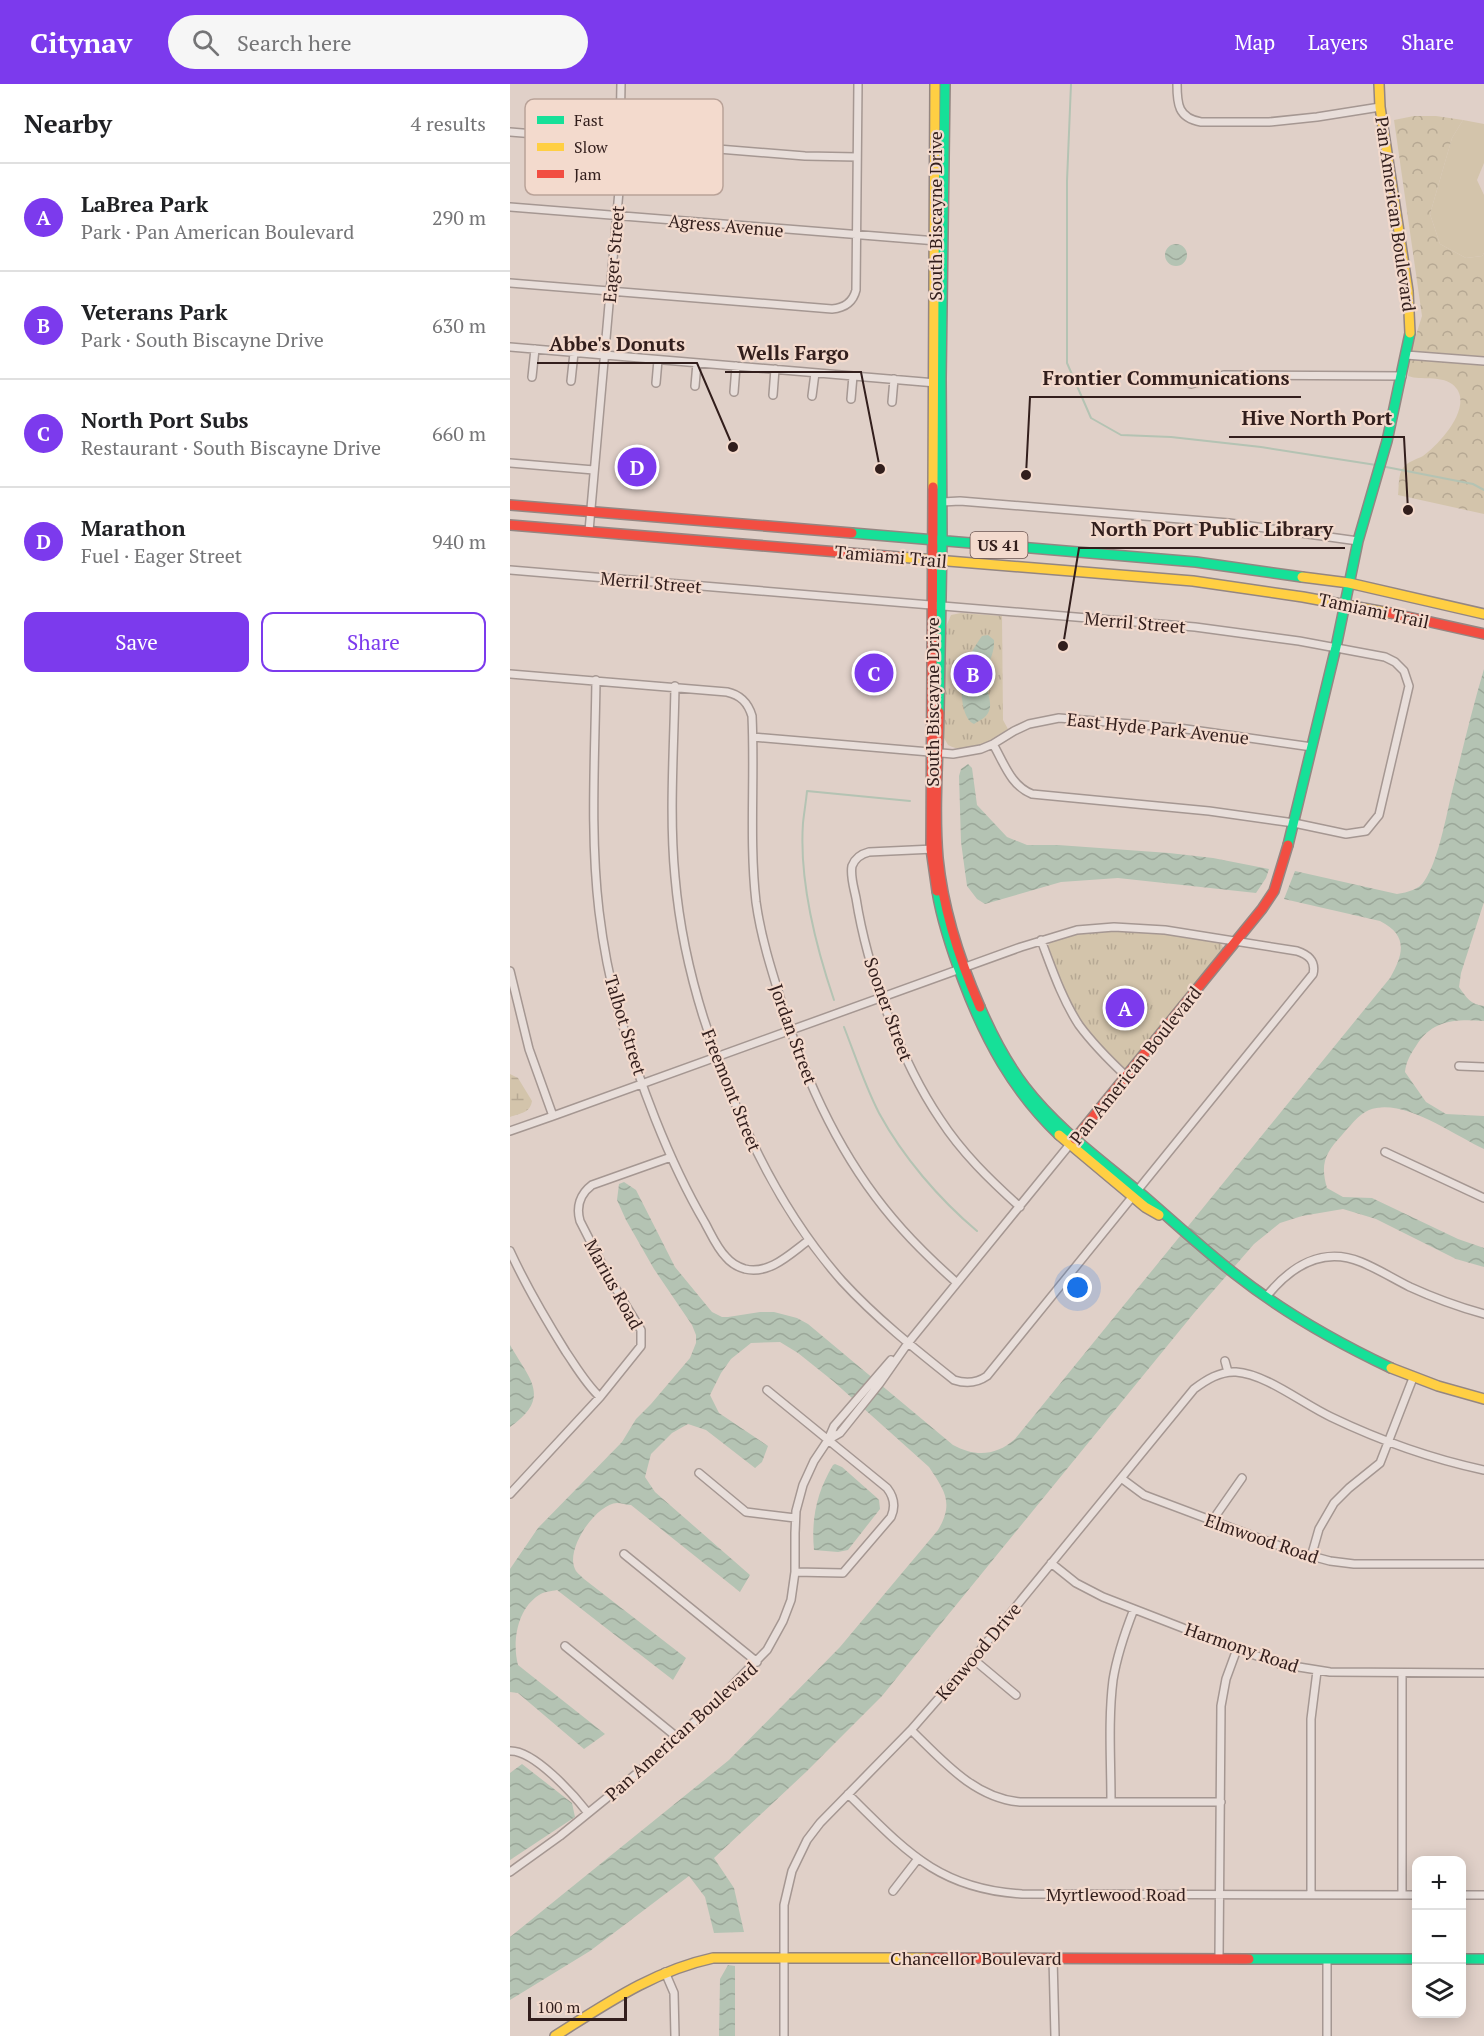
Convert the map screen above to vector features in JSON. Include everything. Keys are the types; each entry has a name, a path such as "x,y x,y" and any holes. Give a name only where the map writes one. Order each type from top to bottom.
{"street":[{"name":"Eager Street","path":"621,84 621,99"},
{"path":"510,282 832,309 847,304 856,290 858,84"},
{"name":"South Biscayne Drive","path":"935,84 938,242 934,849 946,910 962,969 1010,1066 1038,1103 1073,1142 1233,1273 1298,1320 1337,1343 1413,1378 1484,1400"},
{"name":"South Biscayne Drive","path":"938,242 945,84"},
{"path":"1177,84 1177,100 1181,112 1190,119 1201,122 1295,120 1380,107"},
{"name":"Pan American Boulevard","path":"510,1872 588,1813 678,1738 757,1662 772,1643 783,1621 795,1572 795,1518 798,1501 806,1477 828,1440 840,1433 854,1416 877,1381 1237,941 1274,891 1294,823 1336,647 1358,541 1384,453 1410,334 1411,309 1380,107 1379,84"},
{"path":"510,132 525,133"},
{"path":"723,149 805,156 857,157"},
{"name":"Eager Street","path":"589,531 618,195"},
{"name":"Agress Avenue","path":"510,207 938,242"},
{"path":"510,347 937,383"},
{"path":"532,377 535,349"},
{"path":"571,381 574,353"},
{"path":"1406,355 1484,361"},
{"path":"656,383 658,360"},
{"path":"695,386 697,363"},
{"path":"734,392 736,366"},
{"path":"773,395 775,369"},
{"path":"812,396 815,373"},
{"path":"1191,384 1224,375 1402,376"},
{"path":"851,399 853,376"},
{"path":"892,402 894,379"},
{"name":"South Biscayne Drive","path":"937,383 942,502 937,540"},
{"path":"510,463 594,470"},
{"path":"942,502 960,501 1229,523 1358,541"},
{"name":"Tamiami Trail","path":"510,506 1196,562 1349,584 1484,614"},
{"name":"Tamiami Trail","path":"510,525 1203,582 1345,603 1482,634"},
{"name":"Merril Street","path":"510,570 1195,627 1336,647 1384,657 1400,666 1409,681 1406,704 1379,815 1371,827 1360,833 1346,834 1294,823"},
{"path":"510,674 675,686"},
{"name":"Talbot Street","path":"596,680 595,842 599,909 613,989 623,1026 670,1157 717,1243 725,1256 734,1263 751,1270 769,1267 809,1240"},
{"name":"Jordan Street","path":"675,686 727,692 742,698 747,703 752,716 753,856 757,903 768,958 790,1031 820,1104 840,1143 862,1178 902,1229 957,1283"},
{"name":"Freemont Street","path":"675,686 673,850 676,894 687,961 698,1002 717,1057 754,1148 783,1202 809,1240 855,1294 908,1343 954,1380 968,1383 979,1381 990,1372 1135,1193"},
{"name":"East Hyde Park Avenue","path":"753,737 935,754 962,753 993,744 1022,727 1038,721 1059,718 1188,729 1312,747"},
{"path":"993,744 1013,780 1032,794 1191,809 1294,823"},
{"name":"Sooner Street","path":"934,849 864,853 853,863 852,872 861,926 883,998 909,1064 940,1120 983,1173 1020,1207"},
{"path":"510,1131 1041,940 1088,928 1165,930 1303,953 1313,962 1313,974 1135,1193"},
{"path":"1041,940 1058,984 1074,1016 1092,1041 1126,1076"},
{"path":"510,971 529,1049 553,1116"},
{"path":"1459,1066 1484,1067"},
{"path":"1385,1152 1484,1198"},
{"name":"Marius Road","path":"510,1494 600,1397 638,1352 642,1342 642,1334 585,1234 579,1217 579,1203 583,1194 592,1185 670,1157"},
{"path":"510,1251 559,1341 586,1381 600,1397"},
{"path":"1266,1297 1280,1279 1302,1264 1321,1257 1341,1256 1360,1261 1433,1296 1484,1314"},
{"path":"1226,1360 1228,1372 1258,1377 1329,1416 1389,1441 1448,1461 1484,1470"},
{"name":"Kenwood Drive","path":"784,2036 784,1905 796,1861 813,1832 911,1730 973,1659 1194,1389 1206,1380 1228,1372"},
{"path":"1311,1557 1319,1529 1330,1509 1343,1493 1378,1465 1413,1378"},
{"path":"828,1440 834,1426 877,1381"},
{"path":"767,1390 887,1488 892,1497 894,1510 891,1516 843,1573 795,1572"},
{"path":"699,1473 746,1512 795,1518"},
{"name":"Elmwood Road","path":"1121,1478 1140,1493 1311,1557 1354,1564 1484,1564"},
{"path":"1212,1521 1242,1478"},
{"path":"624,1554 757,1662"},
{"name":"Harmony Road","path":"1051,1563 1086,1589 1280,1664 1317,1671 1484,1673"},
{"path":"1111,1801 1113,1679 1121,1645 1134,1609"},
{"path":"565,1646 678,1738"},
{"path":"1219,1958 1222,1696 1237,1649"},
{"path":"973,1659 1016,1695"},
{"path":"1311,1894 1311,1719 1317,1671"},
{"path":"1402,1673 1402,1894"},
{"path":"911,1730 967,1781 992,1796 1020,1802 1221,1802"},
{"path":"510,1751 521,1752 530,1757 568,1789 588,1813"},
{"name":"Myrtlewood Road","path":"848,1794 917,1860 958,1882 980,1889 1004,1893 1412,1894"},
{"path":"894,1891 917,1860"},
{"path":"1466,1895 1484,1895"},
{"name":"Chancellor Boulevard","path":"555,2036 642,1983 687,1963 713,1958 1412,1959"},
{"path":"1053,1958 1055,2036"},
{"path":"1327,1959 1327,2036"},
{"path":"1466,1959 1484,1959"},
{"path":"665,1972 675,1994 675,2036"}],"green space":[{"path":"1414,116 1463,120 1452,138 1430,214 1440,244 1466,258 1482,256 1484,253 1484,357 1411,351 1422,316 1394,120"},
{"path":"1463,120 1484,124 1484,163 1477,180 1484,195 1484,253 1482,256 1466,258 1440,244 1430,214 1452,138"},
{"path":"1410,359 1484,365 1484,514 1398,495 1399,477 1403,468 1423,456 1446,433 1458,412 1460,402 1459,392 1447,381 1408,376"},
{"path":"961,613 1002,616 1003,720 1008,729 979,746 963,749 948,745 943,736 945,629 951,615"},
{"path":"1120,930 1168,934 1216,941 1223,947 1223,951 1127,1069 1117,1064 1092,1036 1068,997 1051,961 1048,949 1051,941 1088,931"},
{"path":"510,1074 518,1078 532,1101 527,1110 510,1117"}],"water":[{"path":"1176,244 1184,247 1187,255 1184,263 1176,266 1168,263 1165,255 1168,247"},
{"path":"988,635 994,640 986,678 990,707 983,719 974,724 966,716 964,709 962,680 973,649 982,636"},
{"path":"1484,669 1484,902 1461,973 1459,987 1472,1002 1484,1006 1484,1021 1454,1021 1429,1031 1412,1052 1405,1072 1426,1102 1446,1114 1484,1116 1484,1149 1428,1119 1397,1109 1382,1107 1365,1112 1336,1141 1328,1153 1324,1172 1327,1188 1343,1197 1372,1198 1458,1239 1484,1248 1484,1267 1456,1259 1376,1219 1343,1209 1302,1216 1280,1223 1254,1244 1194,1313 882,1696 806,1772 714,1858 734,1888 744,1932 714,1933 705,1897 689,1876 590,1951 510,2000 510,1937 729,1760 840,1647 938,1530 946,1512 946,1497 929,1467 833,1381 798,1353 780,1342 751,1343 731,1359 710,1395 719,1413 768,1446 762,1462 755,1468 706,1430 688,1424 672,1433 651,1454 645,1477 655,1492 750,1575 740,1592 631,1505 617,1503 609,1505 592,1519 578,1540 573,1560 576,1570 584,1579 686,1658 673,1680 557,1590 550,1591 532,1601 521,1617 516,1636 518,1665 605,1734 584,1749 518,1693 510,1692 510,1569 538,1528 622,1442 636,1419 690,1358 696,1343 692,1325 654,1269 626,1220 617,1200 619,1184 624,1182 636,1190 675,1267 712,1312 728,1317 774,1312 797,1318 808,1324 953,1445 969,1452 985,1453 1008,1445 1390,978 1398,961 1401,946 1395,932 1389,926 1380,921 1284,899 1295,871 1397,894 1413,890 1423,883 1440,842"},
{"path":"968,764 972,768 977,805 1007,837 1027,845 1058,845 1213,858 1269,869 1266,878 1256,893 1118,878 1061,882 985,904 977,899 967,886 961,842 959,776 961,769"},
{"path":"510,1345 530,1378 534,1397 531,1406 523,1416 510,1427"},
{"path":"835,1464 842,1467 879,1500 880,1509 848,1550 838,1552 814,1550 813,1527 816,1506 823,1485"},
{"path":"522,1764 572,1803 575,1817 510,1860 510,1773"},
{"path":"728,1965 735,1966 735,2036 719,2036 720,1979"}],"waterway":[{"path":"1071,84 1067,181 1067,363 1091,418 1121,435 1171,437 1261,447 1376,465"},
{"path":"1381,466 1473,484 1484,490"},
{"path":"834,1000 815,936 806,890 802,845 807,791 910,801"},
{"path":"844,1027 869,1092 899,1146 949,1205 977,1231"}],"traffic: fast":[{"path":"939,712 945,84"},
{"path":"1288,845 1336,647 1358,541 1387,441 1410,333"},
{"path":"852,533 1196,562 1302,577"},
{"path":"937,891 955,958 981,1023 1014,1082 1059,1135"},
{"path":"980,1007 1000,1048 1025,1087 1038,1103 1082,1145 1253,1288 1310,1326 1391,1368"},
{"path":"1249,1959 1412,1959"},
{"path":"1466,1959 1484,1959"}],"traffic: slow":[{"path":"933,487 935,84"},
{"path":"1379,84 1380,107 1408,291 1410,333"},
{"path":"899,557 1193,581 1303,597 1390,613"},
{"path":"1302,577 1349,583 1484,614"},
{"path":"1059,1135 1145,1207 1159,1215"},
{"path":"1391,1368 1438,1386 1484,1399"},
{"path":"555,2036 650,1980 670,1971 713,1958 927,1958"}],"traffic: jam":[{"path":"933,487 931,849 937,891"},
{"path":"510,505 852,533"},
{"path":"510,525 899,557"},
{"path":"1390,613 1484,634"},
{"path":"939,712 936,822 940,877 953,934 980,1007"},
{"path":"1075,1139 1262,909 1274,891 1288,845"},
{"path":"927,1958 1249,1959"}],"place":[{"name":"Abbe's Donuts","path":"733,447"},
{"name":"Marathon","path":"637,467"},
{"name":"Wells Fargo","path":"880,469"},
{"name":"Frontier Communications","path":"1026,475"},
{"name":"Hive North Port","path":"1408,510"},
{"name":"North Port Public Library","path":"1063,646"},
{"name":"North Port Subs","path":"874,673"},
{"name":"Veterans Park","path":"973,674"},
{"name":"LaBrea Park","path":"1125,1008"}]}
